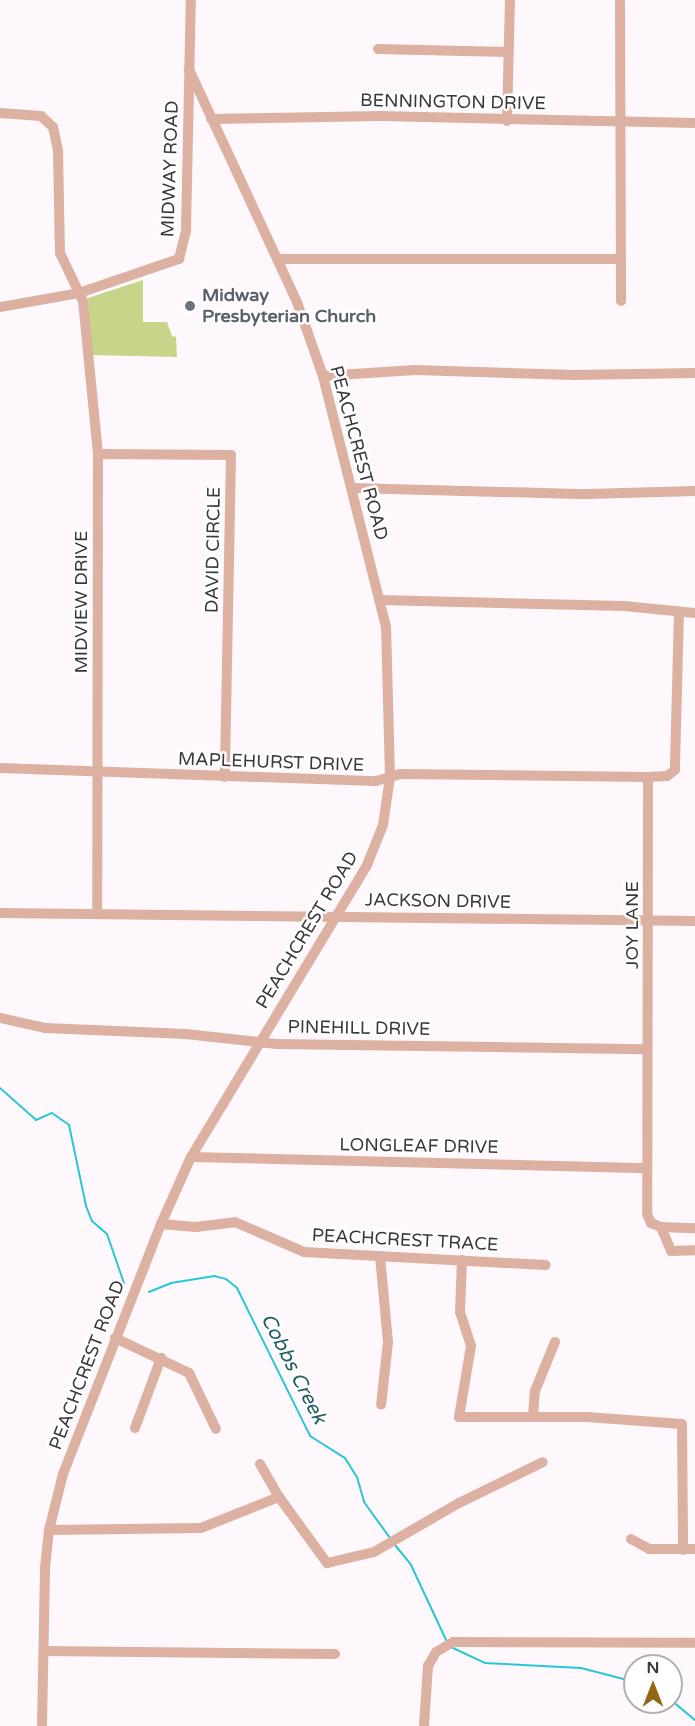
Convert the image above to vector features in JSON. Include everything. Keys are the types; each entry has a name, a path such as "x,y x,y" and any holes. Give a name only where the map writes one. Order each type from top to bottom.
{"street":[{"name":"MIDWAY ROAD","path":"0,307 79,293 172,264 183,252 191,0"},
{"path":"507,121 510,0"},
{"path":"620,2 621,302"},
{"path":"378,49 508,52"},
{"name":"PEACHCREST ROAD","path":"42,1726 49,1530 63,1474 161,1224 191,1157 374,851 383,825 390,777 388,647 380,600 323,376 278,259 189,69"},
{"name":"MIDVIEW DRIVE","path":"0,113 41,116 53,127 58,151 58,245 66,272 83,301 98,454 97,913"},
{"name":"BENNINGTON DRIVE","path":"211,119 370,116 507,121 695,123"},
{"path":"278,259 620,259"},
{"path":"323,376 415,370 574,375 695,373"},
{"name":"DAVID CIRCLE","path":"98,454 231,455 225,777"},
{"path":"352,488 586,494 695,491"},
{"path":"380,600 624,606 695,613"},
{"path":"648,777 667,776 675,770 680,612"},
{"name":"MAPLEHURST DRIVE","path":"0,768 376,781 400,774 648,777"},
{"name":"JOY LANE","path":"648,777 647,1214 651,1223 661,1227 671,1251 695,1250"},
{"name":"JACKSON DRIVE","path":"0,913 695,921"},
{"name":"PINEHILL DRIVE","path":"0,1018 45,1028 260,1041 647,1049"},
{"name":"LONGLEAF DRIVE","path":"191,1157 647,1168"},
{"name":"PEACHCREST TRACE","path":"161,1224 196,1227 235,1222 304,1252 546,1265"},
{"path":"661,1227 691,1228"},
{"path":"380,1256 388,1342 381,1405"},
{"path":"462,1260 460,1312 471,1346 459,1417 533,1417 682,1424 682,1550"},
{"path":"115,1338 162,1358 189,1373 216,1429"},
{"path":"533,1417 535,1391 555,1342"},
{"path":"135,1428 162,1358"},
{"path":"260,1464 279,1497 327,1563 374,1551 459,1503 543,1462"},
{"path":"49,1530 201,1528 279,1497"},
{"path":"631,1539 649,1549 695,1549"},
{"path":"424,1726 428,1666 436,1652 453,1642 695,1644"},
{"path":"44,1652 335,1654"}],"green space":[{"path":"143,280 143,322 167,322 172,336 176,337 177,357 90,355 88,298"}],"waterway":[{"name":"Cobbs Creek","path":"0,1088 36,1120 52,1113 69,1125 86,1206 92,1221 107,1234 124,1283"},
{"name":"Cobbs Creek","path":"149,1292 171,1283 214,1276 226,1279 237,1288 310,1436 345,1458 357,1477 364,1502 390,1538"},
{"name":"Cobbs Creek","path":"395,1545 411,1565 447,1642"},
{"name":"Cobbs Creek","path":"453,1648 485,1663 581,1668 623,1679"},
{"name":"Cobbs Creek","path":"683,1710 695,1720"}],"place":[{"name":"Midway Presbyterian Church","path":"190,306"}]}
